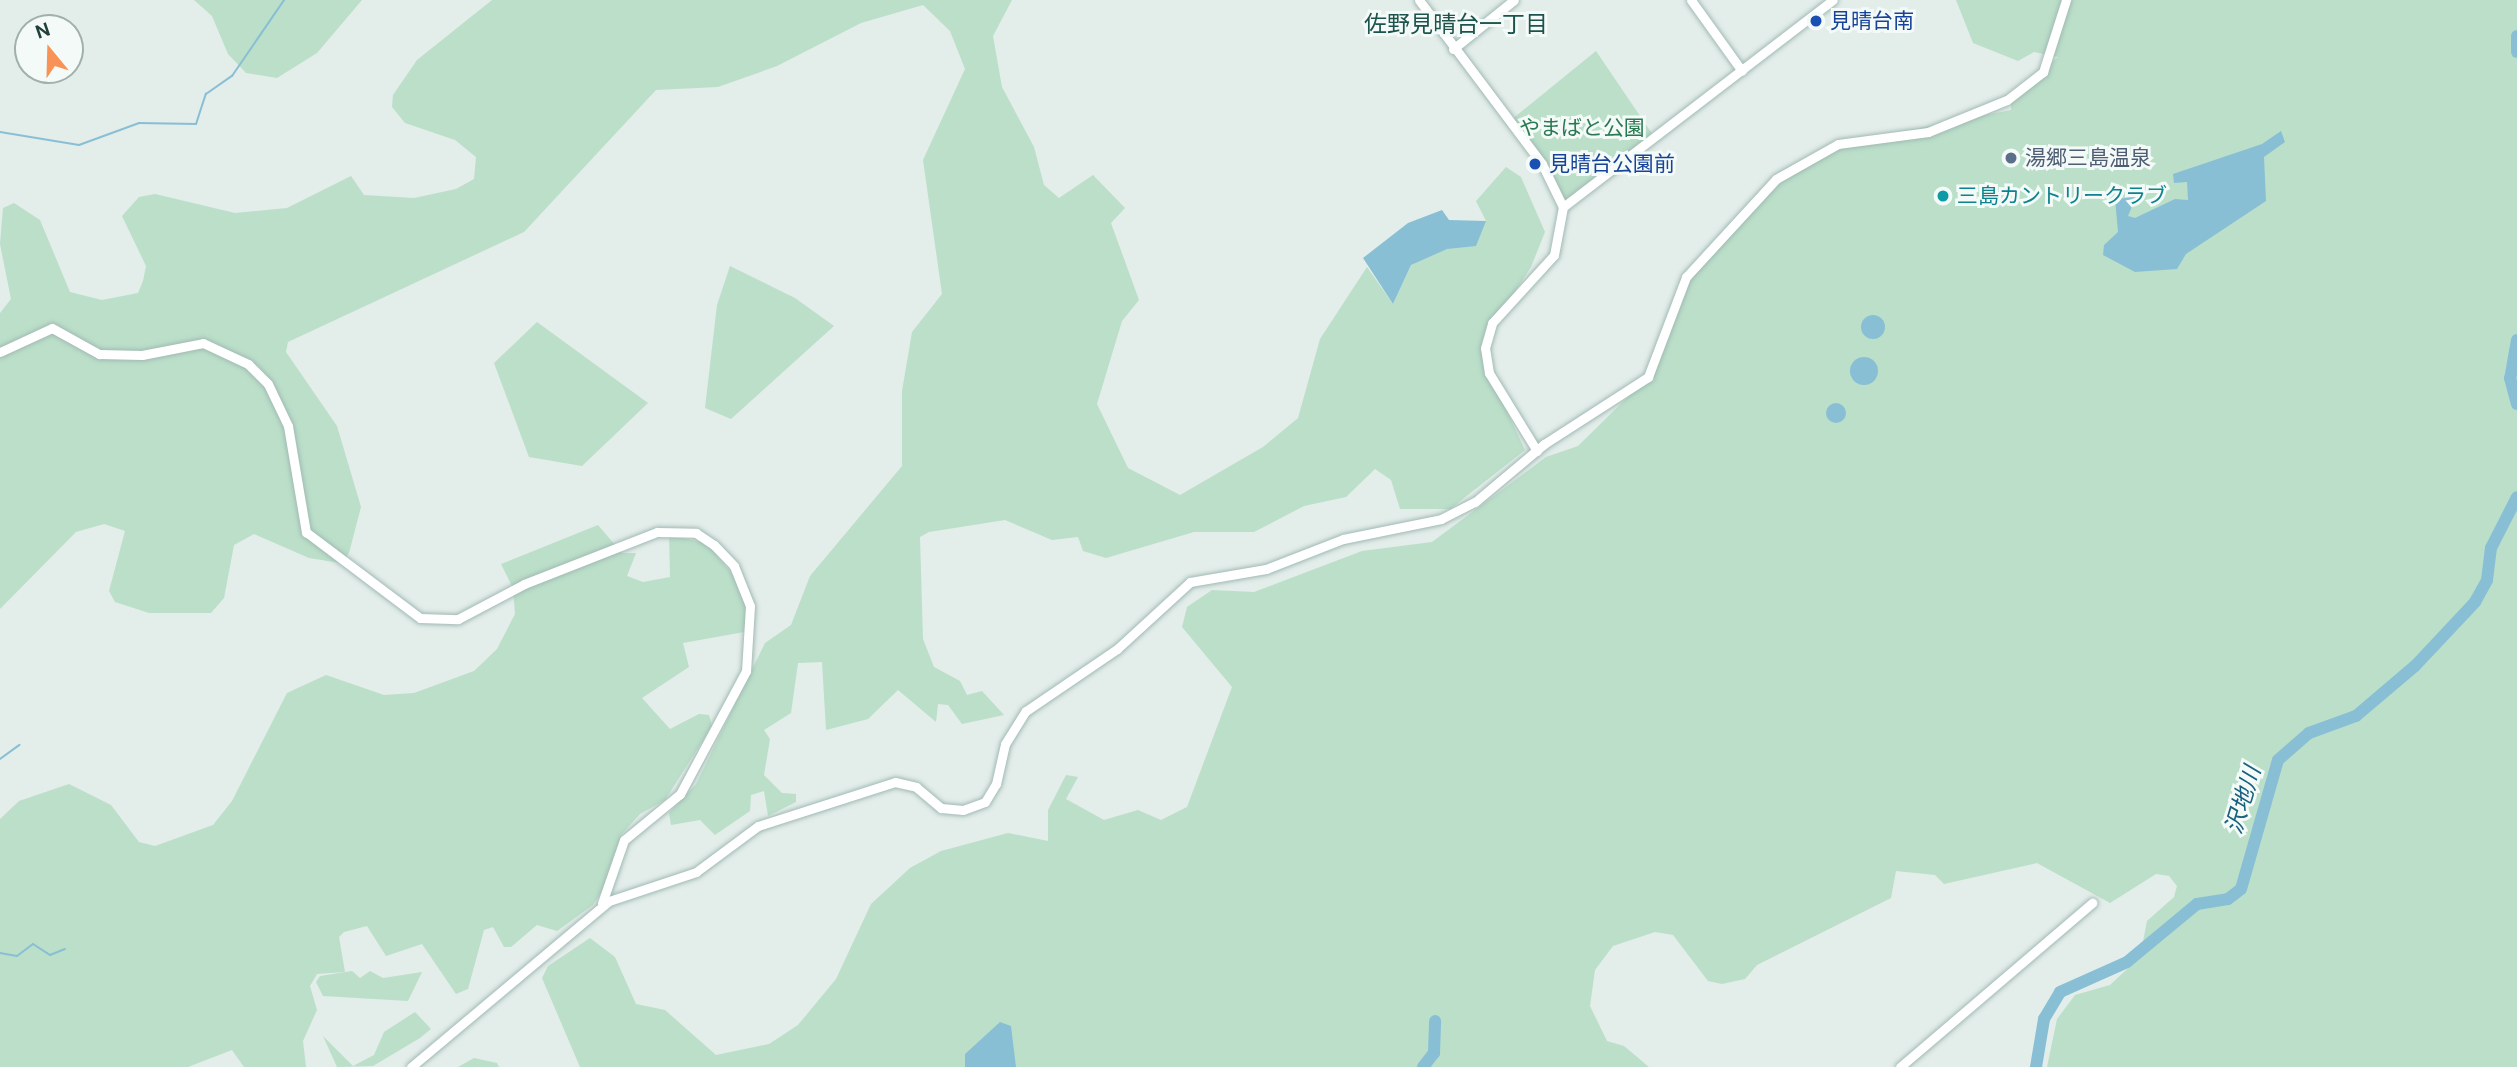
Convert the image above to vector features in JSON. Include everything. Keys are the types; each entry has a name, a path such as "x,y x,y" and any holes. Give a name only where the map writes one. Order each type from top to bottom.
{"street":[{"path":"1419,0 1453,49 1542,164 1563,207 1554,255 1492,323 1485,348 1489,373 1537,451"},
{"path":"1453,49 1514,0"},
{"path":"1691,0 1742,71"},
{"path":"1563,207 1833,0"},
{"path":"411,1067 609,901 696,872 758,826 883,785 908,783 942,808 975,808 992,793 1005,744 1026,711 1117,649 1180,588 1207,576 1266,569 1343,539 1441,519 1492,490 1537,451 1648,377 1686,277 1776,179 1838,144 1928,132 2007,100 2043,72 2066,0"},
{"path":"0,352 52,328 99,354 126,357 203,343 248,364 268,384 288,426 306,532 421,618 458,619 524,584 657,532 696,533 726,556 750,606 746,671 680,794 624,840 610,894 593,914"},
{"path":"1900,1067 2092,904"}],"green space":[{"path":"194,0 362,0 317,53 277,78 246,73 228,54 212,16"},
{"path":"492,0 1012,0 993,36 1002,87 1034,147 1044,185 1059,198 1093,175 1125,208 1111,223 1139,300 1122,321 1097,404 1128,468 1180,495 1263,447 1298,418 1320,339 1367,267 1393,304 1411,265 1486,221 1476,201 1506,167 1521,177 1545,232 1531,267 1486,336 1489,373 1525,450 1450,509 1400,509 1391,480 1375,469 1346,497 1304,506 1254,532 1194,532 1106,558 1083,551 1078,537 1052,540 1005,520 929,532 920,537 923,639 934,667 960,681 967,695 982,691 1004,715 962,724 948,705 938,704 936,722 898,690 868,719 826,730 822,662 798,663 791,713 764,730 770,739 764,775 782,793 796,794 796,802 768,816 764,791 751,795 750,811 715,835 700,820 671,825 669,813 696,784 765,643 791,625 810,576 902,466 902,391 912,332 942,294 923,160 965,69 950,31 923,5 861,23 777,66 718,87 656,90 524,232 288,342 286,352 337,426 361,507 349,553 340,563 309,558 254,534 234,545 224,598 211,613 149,613 115,602 109,591 125,531 104,524 76,532 0,609 0,313 11,299 0,244 3,208 14,203 40,220 70,292 102,300 138,293 143,281 146,266 122,216 139,197 155,194 235,213 287,208 351,176 364,195 414,198 456,189 474,179 476,157 455,140 405,123 392,107 393,95 417,60"},
{"path":"1956,0 2517,0 2517,1067 2047,1067 2057,1019 2075,995 2110,985 2140,957 2147,921 2174,897 2177,886 2169,876 2156,874 2110,903 2037,863 1944,884 1935,875 1896,871 1891,898 1757,965 1745,979 1722,984 1708,981 1673,935 1655,932 1613,946 1595,970 1590,1006 1607,1041 1624,1046 1649,1067 580,1067 542,978 548,966 590,938 615,957 636,1004 665,1010 716,1055 769,1044 798,1025 836,979 871,904 910,868 941,851 1008,833 1048,841 1048,810 1066,775 1078,777 1066,799 1104,820 1138,810 1161,820 1187,807 1232,687 1182,627 1187,607 1212,590 1254,592 1362,551 1432,542 1546,457 1578,446 1639,386 1698,261 1785,171 1838,144 2011,110 2011,97 2058,57 2034,52 2018,61 1973,43"},
{"name":"やまばと公園","path":"1596,51 1655,138 1563,207 1511,120"},
{"path":"730,266 795,298 834,326 731,419 705,408 717,305"},
{"path":"537,322 648,403 582,466 529,457 494,363"},
{"path":"598,525 622,553 636,553 627,576 643,582 670,577 669,535 706,543 736,578 747,608 744,632 683,643 689,667 642,698 670,729 699,714 709,715 712,726 665,800 640,814 621,835 608,882 593,905 557,931 537,925 511,947 504,947 493,927 484,930 468,989 456,994 422,944 386,956 367,926 344,932 339,937 345,972 317,974 310,986 317,1010 303,1041 306,1067 244,1067 232,1050 188,1067 0,1067 0,819 19,801 69,784 111,805 139,842 155,846 213,825 232,801 287,693 326,675 384,695 414,693 474,671 497,649 515,614 513,588 501,564"},
{"path":"352,971 360,978 370,971 383,978 422,972 408,1001 323,996 316,982 320,976"},
{"path":"415,1012 431,1029 420,1038 373,1066 337,1067 323,1036 353,1066 374,1055 384,1032"},
{"path":"474,1058 497,1063 499,1067 458,1067"}],"water":[{"path":"2281,131 2285,142 2264,157 2266,201 2186,254 2177,269 2135,272 2103,255 2104,245 2118,232 2115,199 2136,197 2128,216 2135,218 2175,199 2188,200 2187,182 2174,183 2173,174 2262,144"},
{"path":"1442,210 1449,220 1486,221 1476,246 1447,249 1411,265 1393,304 1363,258 1408,223"},
{"path":"1873,315 1881,319 1885,327 1881,335 1873,339 1865,335 1861,327 1865,319"},
{"path":"1864,357 1874,361 1878,371 1874,381 1864,385 1854,381 1850,371 1854,361"},
{"path":"1836,403 1843,406 1846,413 1843,420 1836,423 1829,420 1826,413 1829,406"},
{"path":"1000,1022 1011,1026 1016,1067 965,1067 965,1054"}],"waterway":[{"path":"0,132 79,145 139,123 196,124 206,94 232,76 284,0"},
{"name":"沢地川","path":"2517,36 2517,52"},
{"name":"沢地川","path":"2517,340 2510,378 2517,404"},
{"name":"沢地川","path":"2036,1067 2044,1019 2060,992 2127,962 2197,904 2228,899 2241,889 2278,760 2309,733 2356,716 2415,666 2475,602 2487,580 2491,548 2517,497"},
{"path":"0,759 19,745"},
{"path":"0,953 17,956 33,944 50,955 65,949"},
{"path":"1423,1067 1434,1053 1435,1021"}],"place":[{"name":"見晴台南","path":"1816,21"},
{"name":"湯郷三島温泉","path":"2011,158"},
{"name":"見晴台公園前","path":"1535,164"},
{"name":"三島カントリークラブ","path":"1943,196"}],"district":[{"name":"佐野見晴台一丁目","path":"1456,24"}]}
